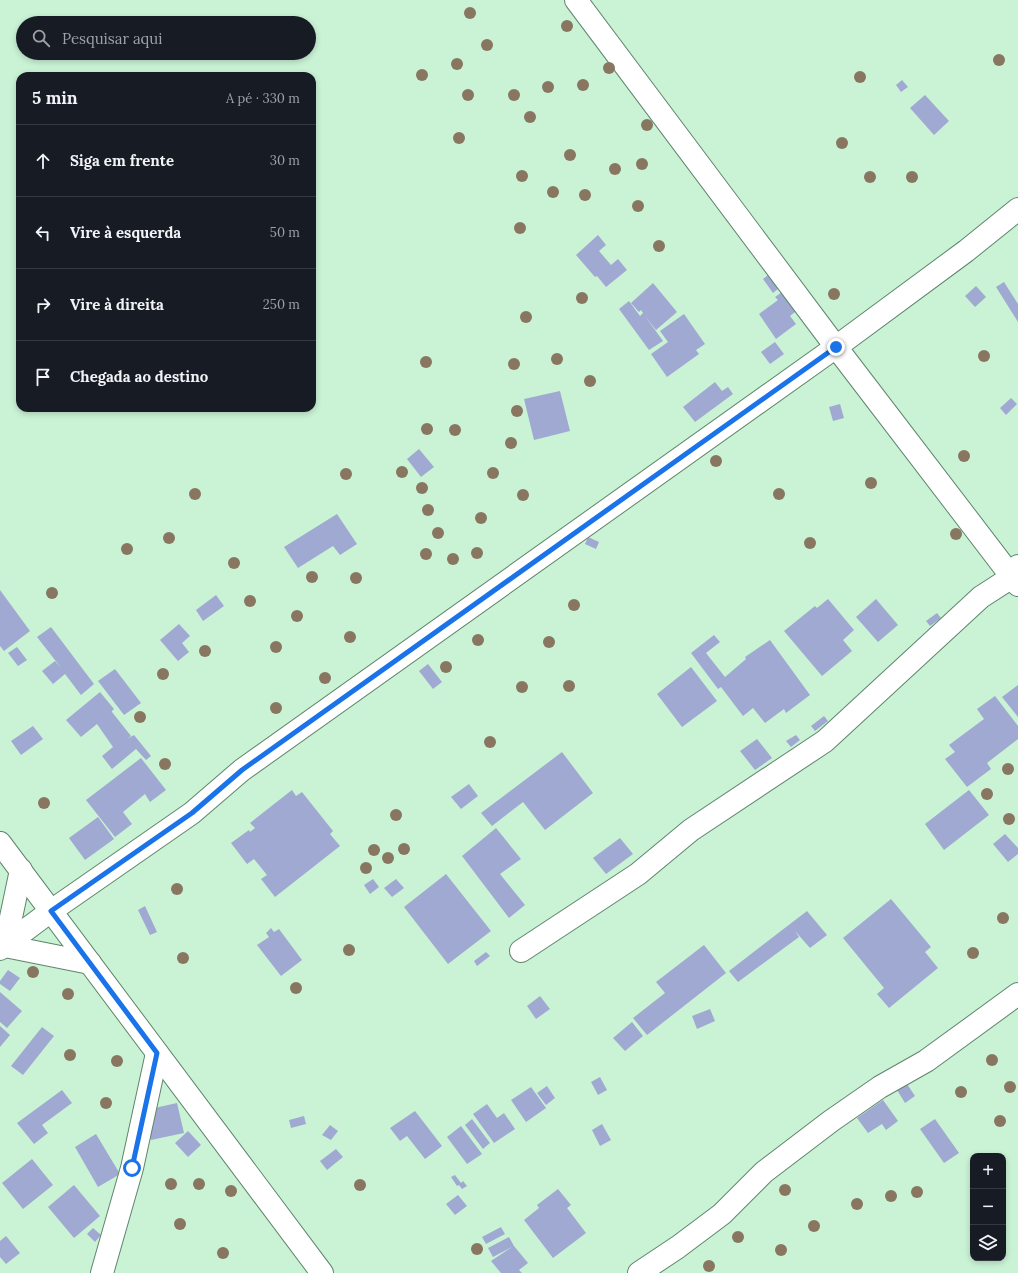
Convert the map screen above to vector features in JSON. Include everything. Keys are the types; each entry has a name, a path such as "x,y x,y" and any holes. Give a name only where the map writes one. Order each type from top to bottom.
{"street":[{"path":"521,951 638,874 691,830 825,741 981,597 1016,576 836,347 576,0"},
{"path":"3,948 51,911 192,813 242,770 836,347 966,251 1018,209"},
{"path":"0,843 322,1273"},
{"path":"3,948 21,870"},
{"path":"3,948 90,963"},
{"path":"639,1273 678,1247 722,1214 764,1172 831,1121 880,1088 926,1061 1018,994"},
{"path":"102,1273 132,1168 157,1053"}],"building":[{"path":"902,80 908,87 901,92 896,85"},
{"path":"925,95 949,121 934,135 910,108"},
{"path":"598,235 606,245 599,251 611,265 618,259 627,270 606,287 576,255"},
{"path":"773,271 784,284 773,293 763,279"},
{"path":"1004,282 1018,304 1018,322 996,287"},
{"path":"653,283 677,312 656,330 645,316 663,341 649,350 619,309 629,301 640,316 643,313 641,310 639,312 631,303"},
{"path":"976,286 986,297 975,307 965,296"},
{"path":"785,290 800,308 790,316 796,324 776,339 759,314 778,300 775,297"},
{"path":"684,314 705,344 696,350 699,354 667,377 651,354 668,342 660,331"},
{"path":"775,342 784,354 770,364 761,352"},
{"path":"715,382 722,391 728,387 733,394 695,422 683,407"},
{"path":"560,391 570,431 534,440 524,399"},
{"path":"1011,398 1017,404 1006,415 1000,408"},
{"path":"840,404 844,418 833,421 829,407"},
{"path":"419,449 434,467 421,477 407,459"},
{"path":"337,514 357,544 340,555 333,546 298,568 284,547"},
{"path":"588,537 599,542 596,549 585,544"},
{"path":"0,590 30,631 4,651 0,646"},
{"path":"216,595 224,606 203,621 196,610"},
{"path":"828,599 854,630 843,640 852,651 822,676 784,631 815,606 817,608"},
{"path":"876,599 898,625 878,642 856,617"},
{"path":"937,613 941,618 930,626 926,621"},
{"path":"179,624 190,636 182,643 189,652 178,661 160,640"},
{"path":"51,627 94,684 81,695 65,674 53,684 42,671 55,661 62,669 37,637"},
{"path":"714,635 720,642 706,653 725,677 746,659 745,657 770,640 810,695 786,713 784,709 765,723 753,708 743,716 721,687 718,689 691,653"},
{"path":"17,647 27,660 18,666 8,653"},
{"path":"428,664 442,682 433,689 419,671"},
{"path":"691,667 717,701 682,727 657,694"},
{"path":"115,669 141,703 124,715 98,681"},
{"path":"1018,685 1018,717 1002,697"},
{"path":"100,692 114,709 112,712 131,736 127,739 134,735 151,756 146,760 136,749 112,769 102,756 113,747 97,724 81,737 66,720"},
{"path":"995,696 1018,726 1018,739 987,763 991,769 967,787 945,759 955,752 949,745 984,719 977,709"},
{"path":"824,716 828,721 815,731 811,726"},
{"path":"33,726 43,739 21,755 11,741"},
{"path":"796,735 800,740 791,747 786,741"},
{"path":"757,739 772,758 755,770 740,751"},
{"path":"562,752 593,793 545,830 523,802 492,826 481,813"},
{"path":"141,758 166,790 150,802 145,794 123,812 132,824 115,837 86,800"},
{"path":"469,784 478,796 461,809 451,797"},
{"path":"292,790 296,796 302,792 333,831 330,834 340,846 275,897 261,879 267,875 254,859 247,864 231,843 249,830 250,832 255,828 250,823"},
{"path":"969,790 989,815 944,850 925,824"},
{"path":"98,817 114,839 85,860 69,838"},
{"path":"496,828 521,859 500,874 525,905 509,918 462,856"},
{"path":"1005,834 1018,848 1018,854 1008,862 993,844"},
{"path":"620,838 633,854 606,874 593,858"},
{"path":"446,874 491,931 448,964 404,907"},
{"path":"373,879 379,887 370,894 364,885"},
{"path":"396,879 404,888 392,897 384,888"},
{"path":"891,899 931,947 925,952 938,968 889,1008 877,994 884,988 843,938"},
{"path":"145,906 157,932 150,935 138,910"},
{"path":"807,911 827,935 810,948 795,931 799,937 738,982 729,971"},
{"path":"271,928 274,932 279,929 302,960 281,976 257,945 269,937 266,933"},
{"path":"704,945 726,973 647,1035 633,1018 665,993 656,982"},
{"path":"486,952 490,956 477,966 474,961"},
{"path":"8,970 20,978 10,991 0,984 0,981"},
{"path":"0,992 22,1011 7,1028 0,1022"},
{"path":"540,996 550,1009 536,1019 527,1006"},
{"path":"710,1009 715,1021 697,1029 692,1016"},
{"path":"632,1022 643,1036 625,1051 613,1038"},
{"path":"0,1026 10,1035 0,1047"},
{"path":"42,1027 54,1036 23,1075 11,1066"},
{"path":"600,1077 607,1090 598,1095 591,1082"},
{"path":"907,1084 915,1096 905,1103 897,1090"},
{"path":"547,1086 555,1098 546,1105 537,1093"},
{"path":"531,1087 546,1108 526,1122 511,1100"},
{"path":"62,1090 72,1103 42,1125 48,1133 34,1144 17,1123"},
{"path":"883,1100 898,1121 886,1130 882,1124 868,1133 857,1118"},
{"path":"177,1103 184,1133 151,1140 148,1125 154,1124 150,1109"},
{"path":"487,1104 497,1118 504,1113 515,1129 494,1143 473,1114"},
{"path":"415,1111 442,1146 425,1159 407,1136 400,1141 390,1128"},
{"path":"304,1116 306,1124 291,1128 289,1120"},
{"path":"472,1119 490,1143 483,1149 465,1125"},
{"path":"935,1119 959,1153 944,1163 920,1129"},
{"path":"602,1124 611,1140 600,1146 592,1130"},
{"path":"330,1125 338,1131 331,1140 322,1135"},
{"path":"461,1126 482,1154 467,1164 447,1137"},
{"path":"188,1131 201,1145 188,1157 175,1143"},
{"path":"96,1134 120,1174 98,1187 75,1147"},
{"path":"336,1149 343,1157 327,1170 320,1161"},
{"path":"32,1159 53,1185 23,1209 2,1183"},
{"path":"455,1175 461,1183 463,1181 467,1186 462,1189 459,1185 457,1186 451,1177"},
{"path":"74,1185 100,1216 74,1238 48,1207"},
{"path":"558,1189 571,1205 567,1208 586,1233 553,1258 524,1220 539,1208 537,1205"},
{"path":"458,1195 467,1206 455,1215 446,1204"},
{"path":"501,1227 505,1234 486,1244 482,1237"},
{"path":"93,1228 101,1235 95,1242 87,1234"},
{"path":"6,1236 20,1253 6,1264 0,1257 0,1241"},
{"path":"509,1237 514,1246 528,1263 519,1270 522,1273 501,1273 491,1261 512,1247 493,1257 488,1248"}],"route":[{"path":"132,1168 157,1053 51,911 192,813 242,770 836,347"}]}
